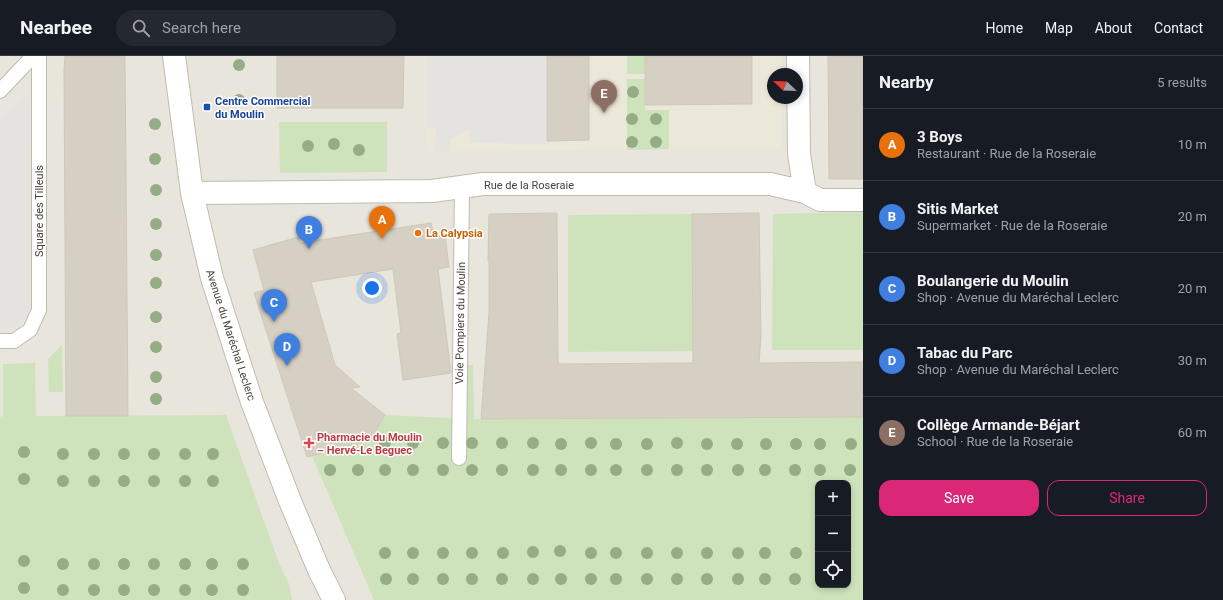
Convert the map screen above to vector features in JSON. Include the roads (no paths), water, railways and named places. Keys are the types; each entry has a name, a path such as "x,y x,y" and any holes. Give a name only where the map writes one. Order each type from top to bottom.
{"street":[{"name":"Avenue du Maréchal Leclerc","path":"174,56 192,193 212,278 252,402 290,501 319,570 334,600"},
{"path":"798,56 799,154 805,192"},
{"name":"Rue de la Roseraie","path":"192,193 432,192 484,184 770,184 805,192 820,200 863,200"}],"lane":[{"path":"0,91 33,56"},
{"name":"Square des Tilleuls","path":"0,341 14,341 30,330 39,310 39,56"},
{"name":"Voie Pompiers du Moulin","path":"459,458 462,187"}],"place":[{"name":"Centre Commercial du Moulin","path":"207,107"},
{"name":"Collège Armande-Béjart","path":"604,113"},
{"name":"La Calypsia","path":"418,233"},
{"name":"3 Boys","path":"382,239"},
{"name":"Sitis Market","path":"309,249"},
{"name":"Boulangerie du Moulin","path":"274,322"},
{"name":"Tabac du Parc","path":"287,366"},
{"name":"Pharmacie du Moulin – Hervé-Le Beguec","path":"309,443"}]}
